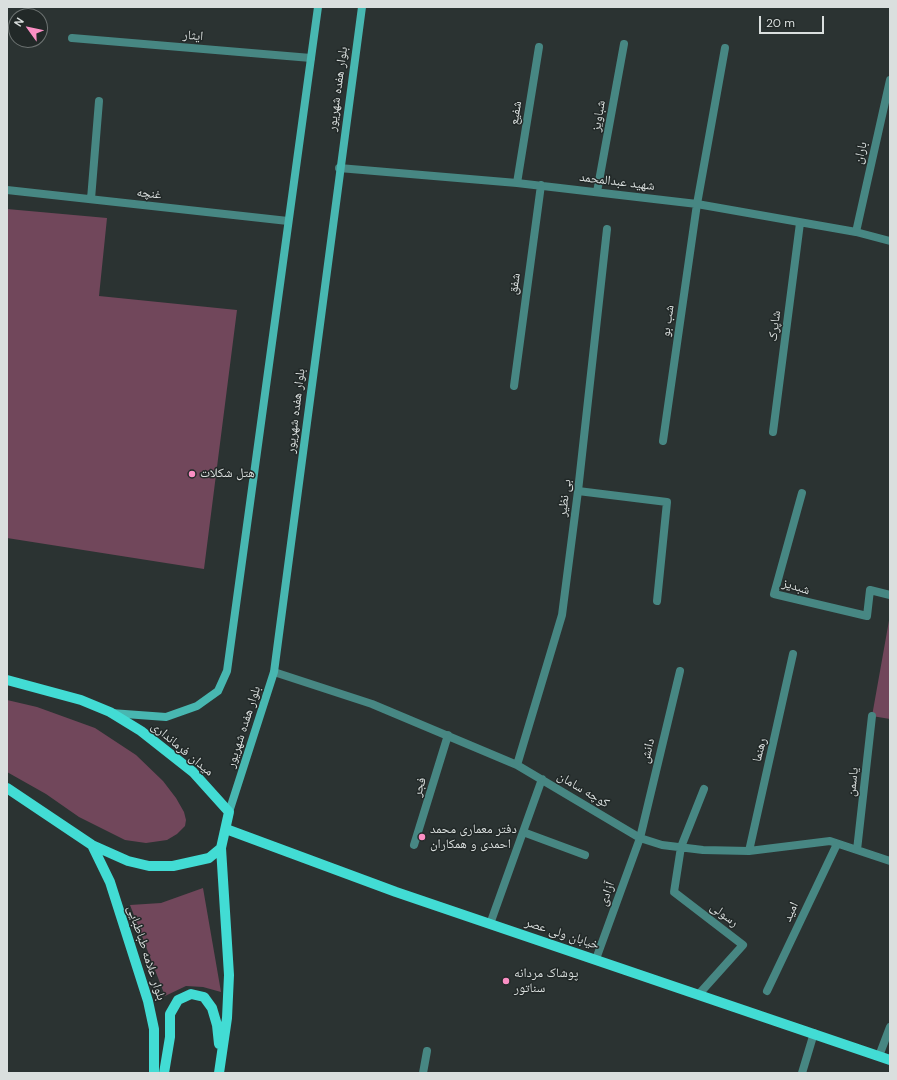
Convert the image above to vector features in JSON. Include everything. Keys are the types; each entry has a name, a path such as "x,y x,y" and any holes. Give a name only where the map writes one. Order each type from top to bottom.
{"main road":[{"path":"110,712 166,717 197,706 218,691 227,671 318,7"},
{"name":"بلوار هفده شهریور","path":"229,812 274,672 339,168 362,7"},
{"name":"میدان فرمانداری","path":"7,680 81,700 110,712 141,731 193,772 229,812"},
{"path":"7,788 92,845 128,861 149,866 173,866 208,858 221,848"},
{"path":"218,1073 227,1018 229,975 221,848 229,812"},
{"name":"خیابان ولی عصر","path":"226,829 396,892 700,994 890,1060"},
{"name":"بلوار علامه طباطبایی","path":"92,845 110,882 148,1001 154,1029 154,1073"},
{"path":"164,1073 170,1037 170,1014 178,1000 191,994 204,997 212,1008 217,1025 221,1060"}],"street":[{"name":"ایثار","path":"72,38 311,58"},
{"name":"شباویز","path":"597,192 624,44"},
{"name":"شفیع","path":"517,182 539,47"},
{"name":"شب بو","path":"663,441 697,204 725,48"},
{"name":"باران","path":"856,232 890,80"},
{"path":"90,200 99,101"},
{"name":"شهید عبدالمحمد","path":"339,168 517,182 697,204 856,232 890,241"},
{"name":"شفق","path":"514,386 541,185"},
{"name":"غنچه","path":"7,190 288,222"},
{"name":"شاپرک","path":"773,432 800,223"},
{"name":"بی نظیر","path":"517,765 562,615 578,491 607,229"},
{"path":"578,491 667,502 657,601"},
{"name":"شبدیز","path":"802,493 774,594 867,616 870,590 890,595"},
{"name":"رهنما","path":"750,851 793,654"},
{"name":"دانش","path":"640,838 680,671"},
{"name":"کوچه سامان","path":"274,672 372,704 517,765 640,838 662,845 681,848 750,851 830,841 890,861"},
{"name":"یاسمن","path":"857,850 872,716"},
{"name":"فجر","path":"414,845 448,735"},
{"path":"490,924 542,779"},
{"path":"681,848 704,789"},
{"path":"523,832 585,855"},
{"name":"آزادی","path":"596,959 640,838"},
{"name":"امید","path":"767,991 837,844"},
{"name":"رسولی","path":"681,848 674,892 742,944 700,994"},
{"path":"879,1056 890,1027"},
{"path":"802,1073 814,1033"},
{"path":"423,1073 427,1051"}],"shaded area":[{"path":"7,209 107,218 99,296 237,310 204,569 7,538"},
{"path":"890,615 890,719 872,716"},
{"path":"7,700 37,707 95,728 136,755 163,781 176,798 184,812 186,820 185,826 177,834 167,840 146,843 125,840 79,817 46,794 7,772"},
{"path":"203,888 221,992 203,987 186,986 165,996 130,905 161,903"}],"place":[{"name":"هتل شکلات","path":"192,474"},
{"name":"دفتر معماری محمد احمدی و همکاران","path":"422,837"},
{"name":"پوشاک مردانه سناتور","path":"506,981"}]}
